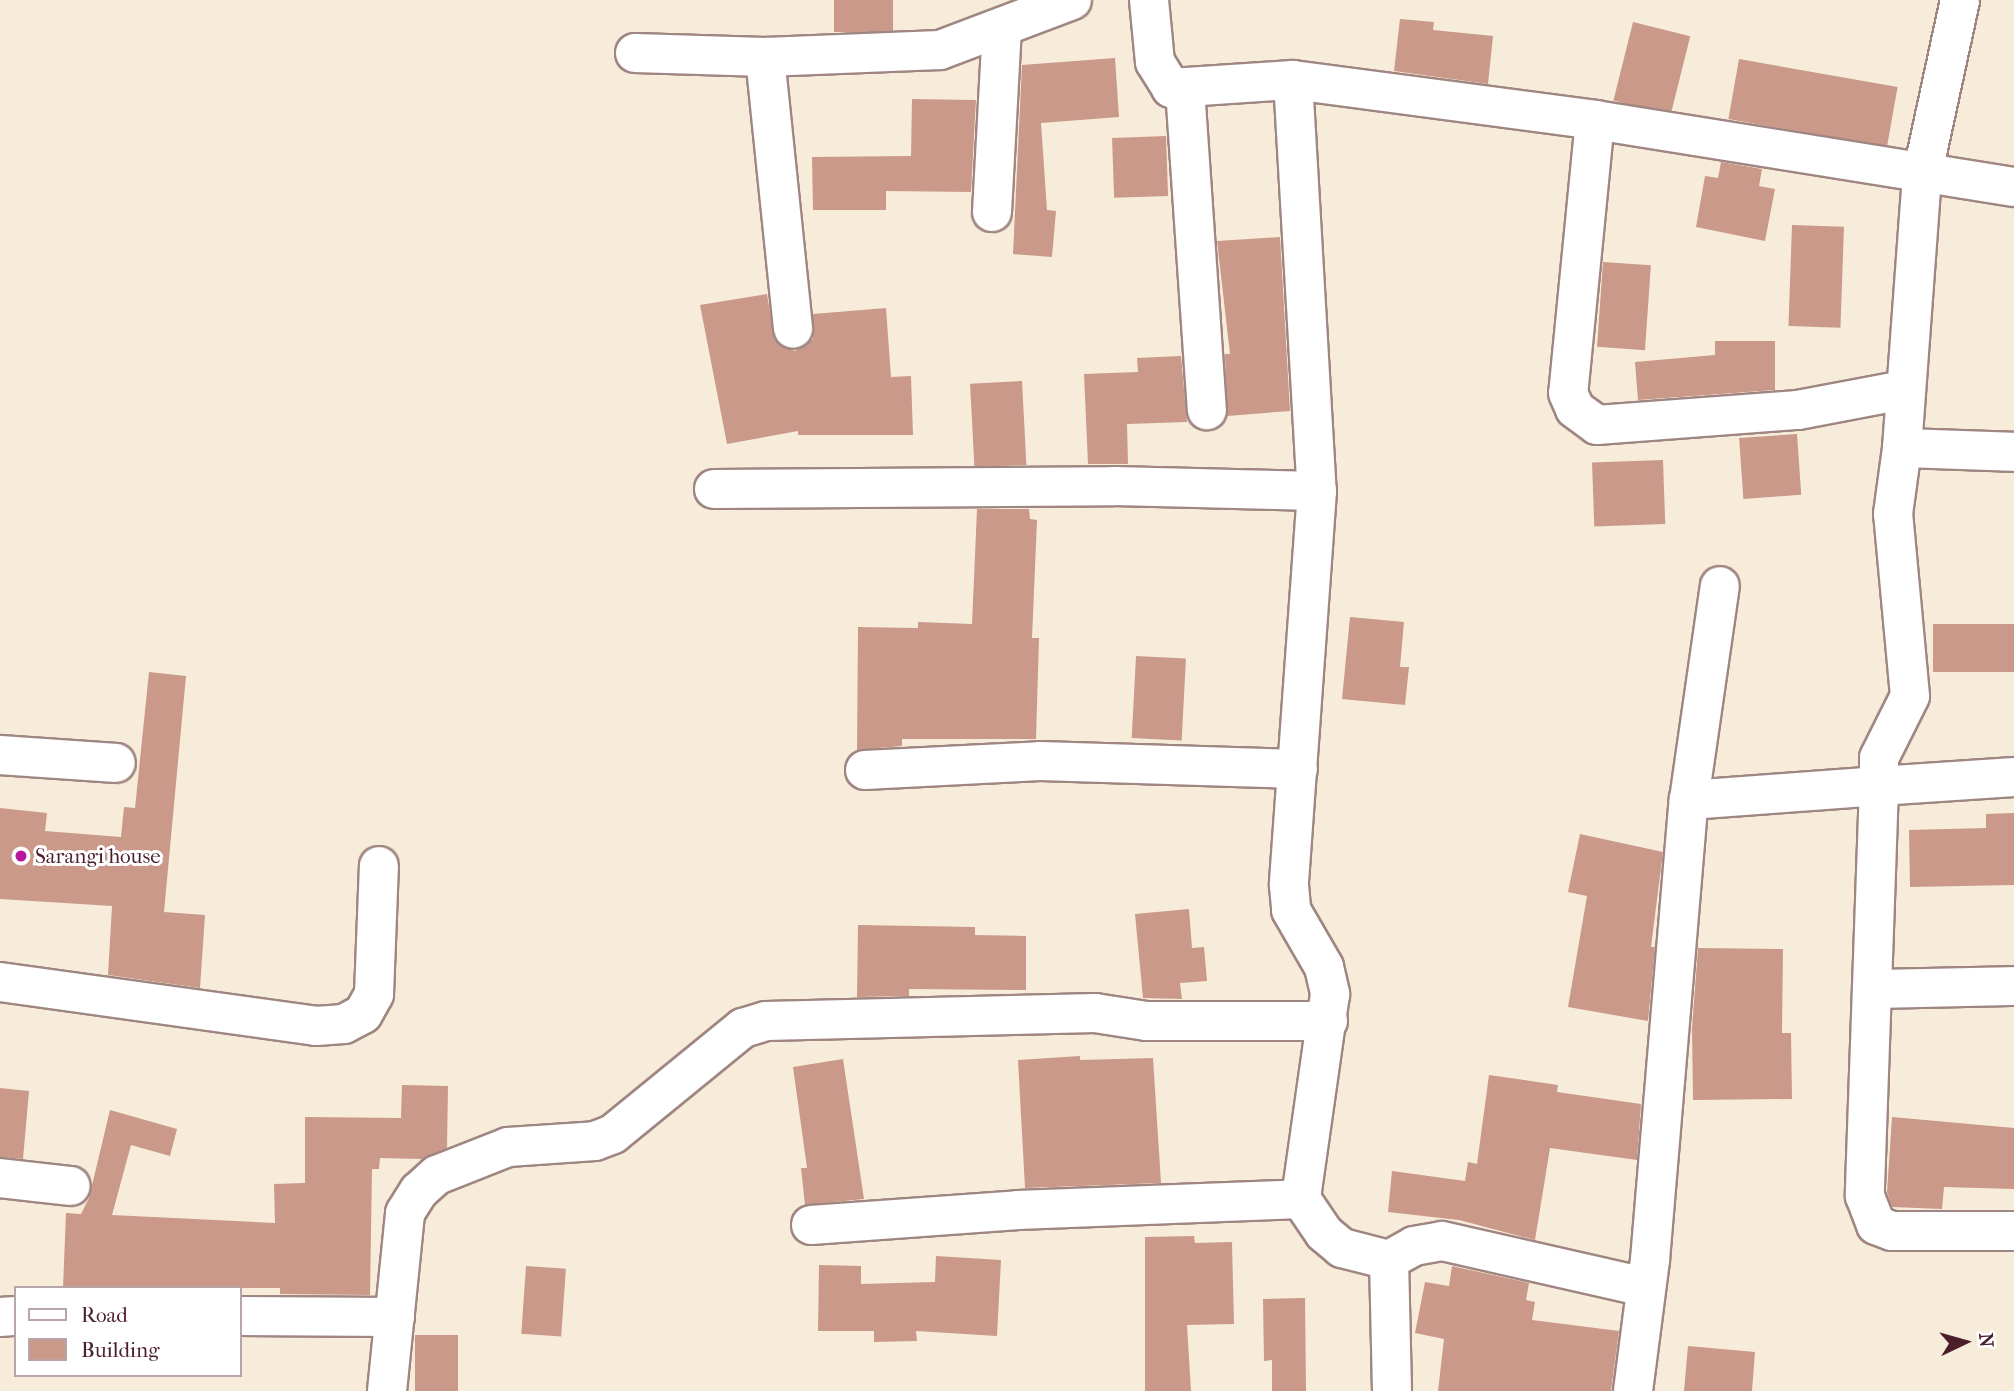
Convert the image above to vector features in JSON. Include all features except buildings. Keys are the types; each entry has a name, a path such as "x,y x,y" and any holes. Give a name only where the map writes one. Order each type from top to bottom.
{"street":[{"path":"635,53 765,57 940,50 1002,29 1072,0"},
{"path":"1149,0 1159,71 1171,88 1293,80 1595,120 1923,176 2014,187"},
{"path":"1959,0 1923,176 1904,390 1902,448 1894,527 1910,696 1879,758 1868,1213 1875,1225 1892,1231 2014,1231"},
{"path":"992,212 1002,29"},
{"path":"765,57 793,329"},
{"path":"1293,80 1317,491 1291,910 1324,967 1330,995 1301,1199 1324,1233 1342,1248 1390,1260 1414,1246 1442,1241 1644,1287"},
{"path":"1185,89 1207,410"},
{"path":"1595,120 1568,393 1575,409 1597,425 1798,410 1904,390"},
{"path":"1902,448 2014,452"},
{"path":"714,489 1114,486 1317,491"},
{"path":"1633,1391 1689,800 1720,586"},
{"path":"0,755 116,763"},
{"path":"865,770 1040,761 1298,769"},
{"path":"1689,800 2014,777"},
{"path":"0,982 316,1026 344,1024 363,1014 374,994 379,866"},
{"path":"1872,989 2014,986"},
{"path":"387,1391 405,1213 436,1175 508,1147 596,1141 613,1134 734,1035 766,1020 1095,1013 1146,1021 1328,1021"},
{"path":"0,1178 71,1186"},
{"path":"811,1226 1018,1210 1301,1199"},
{"path":"1390,1260 1392,1391"},
{"path":"242,1317 395,1317"}],"place":[{"name":"Sarangi house","path":"21,856"}]}
